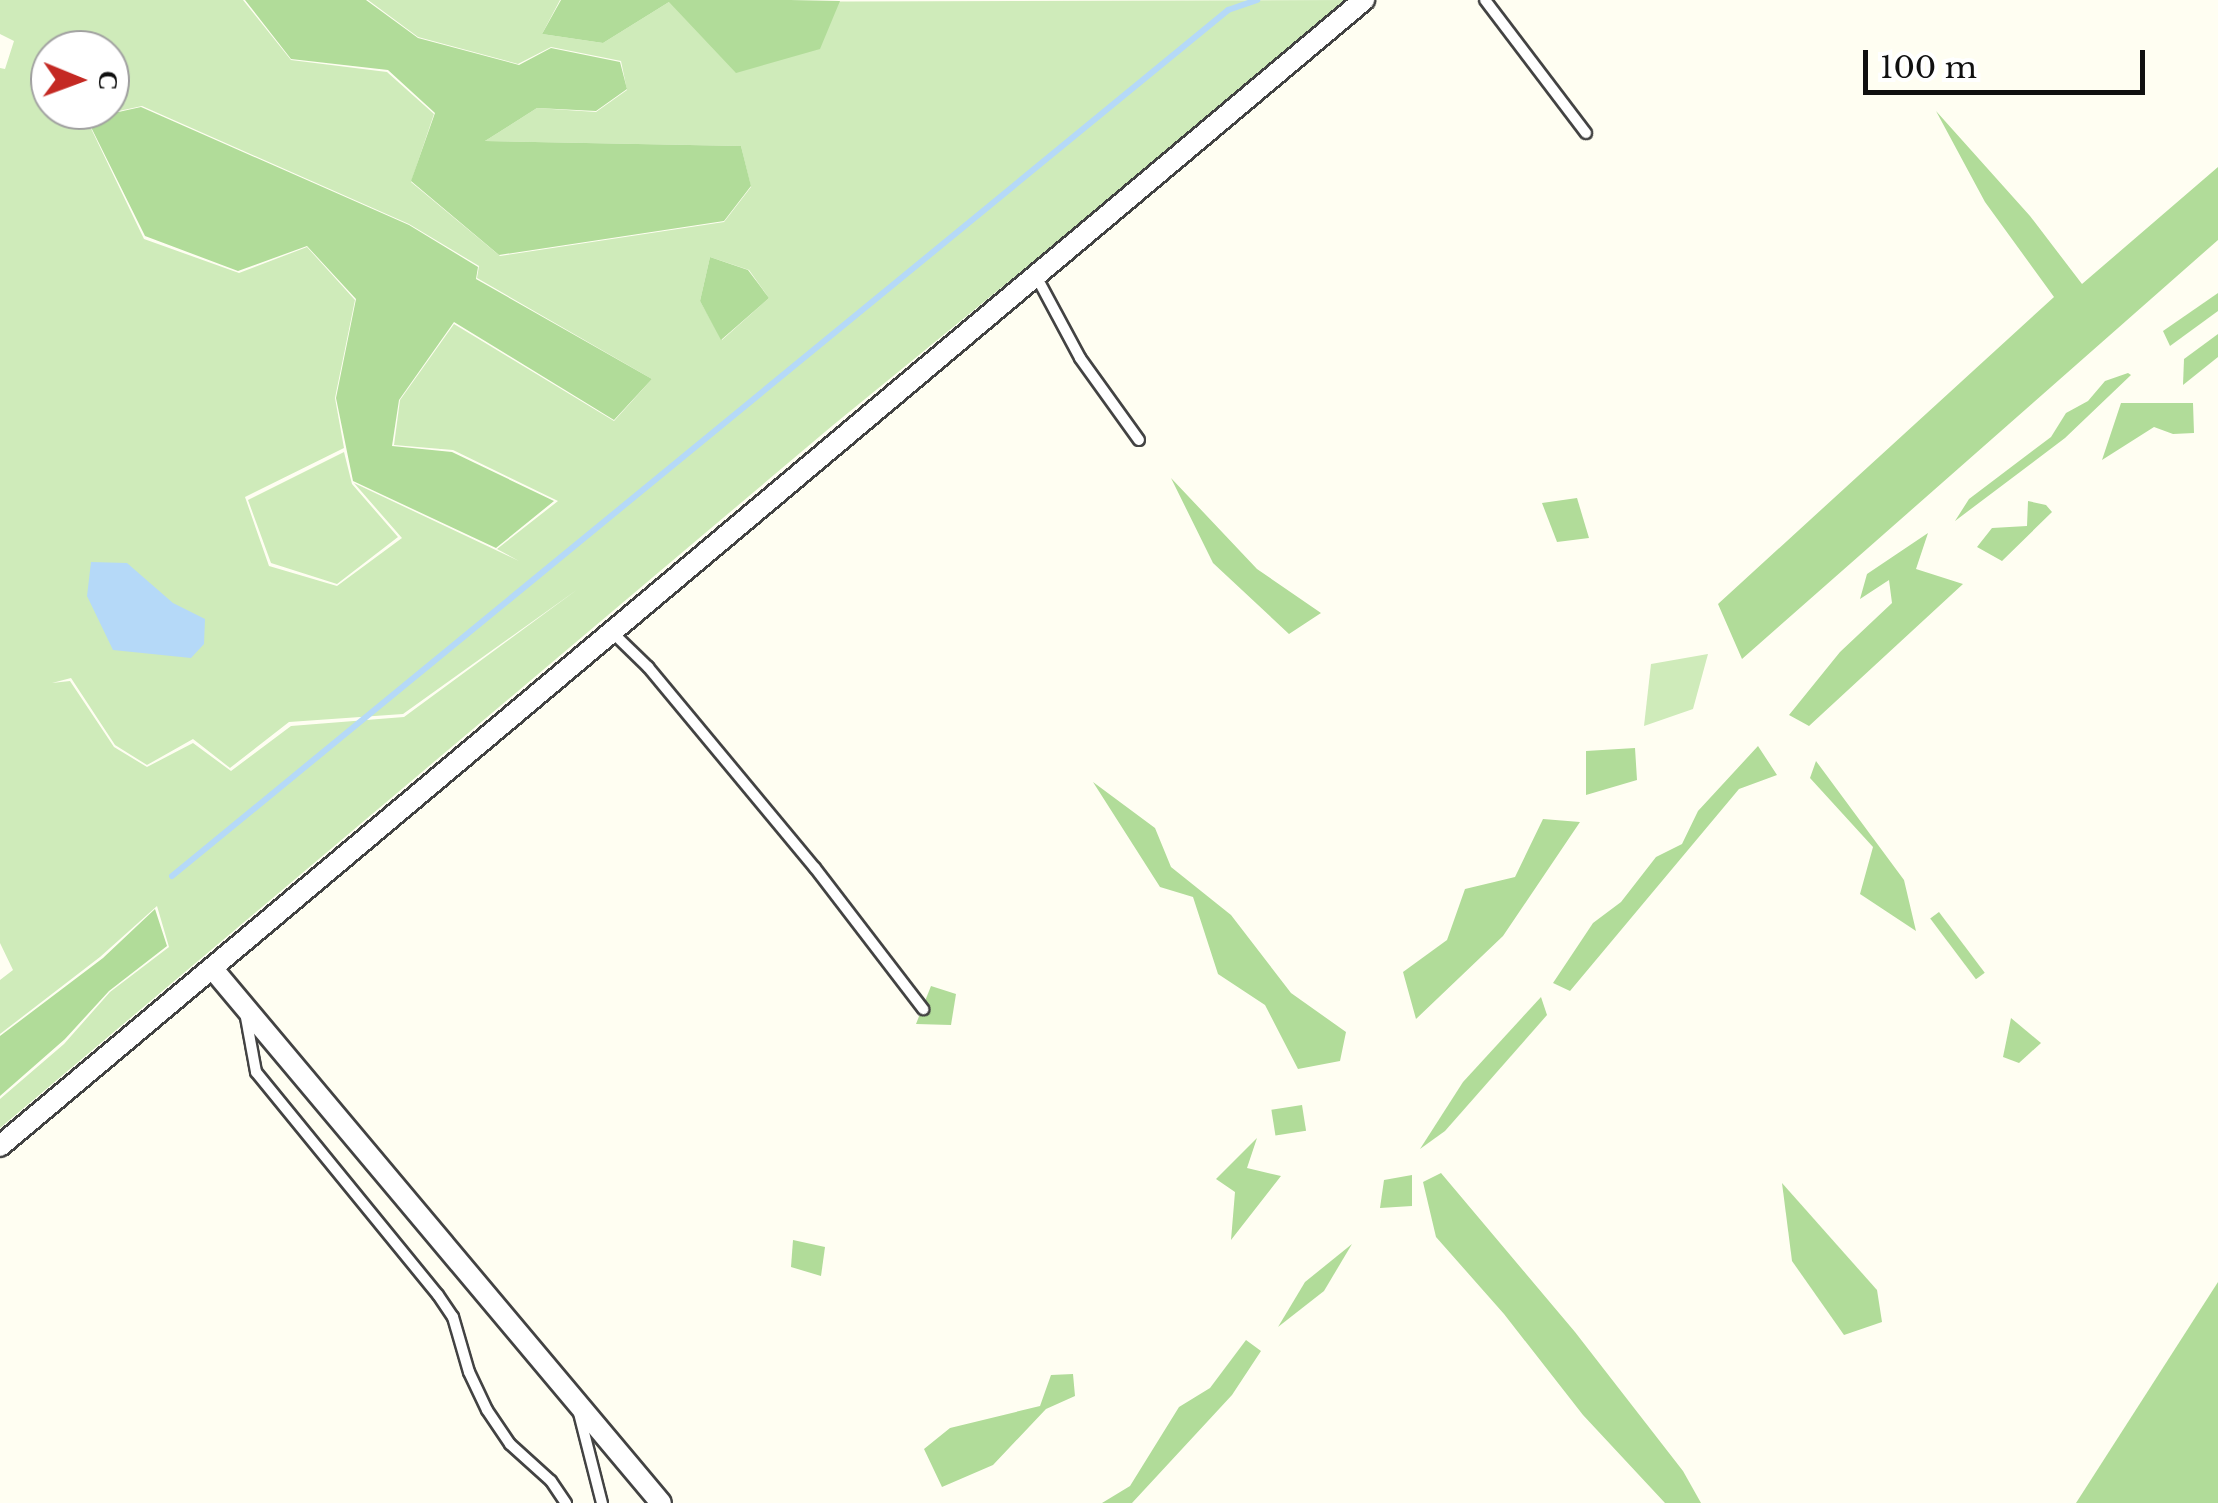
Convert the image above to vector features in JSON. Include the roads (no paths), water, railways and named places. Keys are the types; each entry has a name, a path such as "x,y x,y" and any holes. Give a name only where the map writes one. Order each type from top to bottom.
{"street":[{"path":"0,1146 1364,0"},
{"path":"212,968 661,1503"}],"lane":[{"path":"1485,0 1586,133"},
{"path":"1035,273 1080,358 1139,440"},
{"path":"612,633 648,668 815,868 923,1009"},
{"path":"244,1006 256,1072 438,1294 453,1317 469,1372 488,1410 510,1444 551,1480 566,1503"},
{"path":"577,1402 602,1503"}],"water":[{"path":"91,562 127,563 173,603 205,619 204,644 191,658 113,650 87,596"}],"waterway":[{"path":"172,876 1228,10 1257,0"}]}
